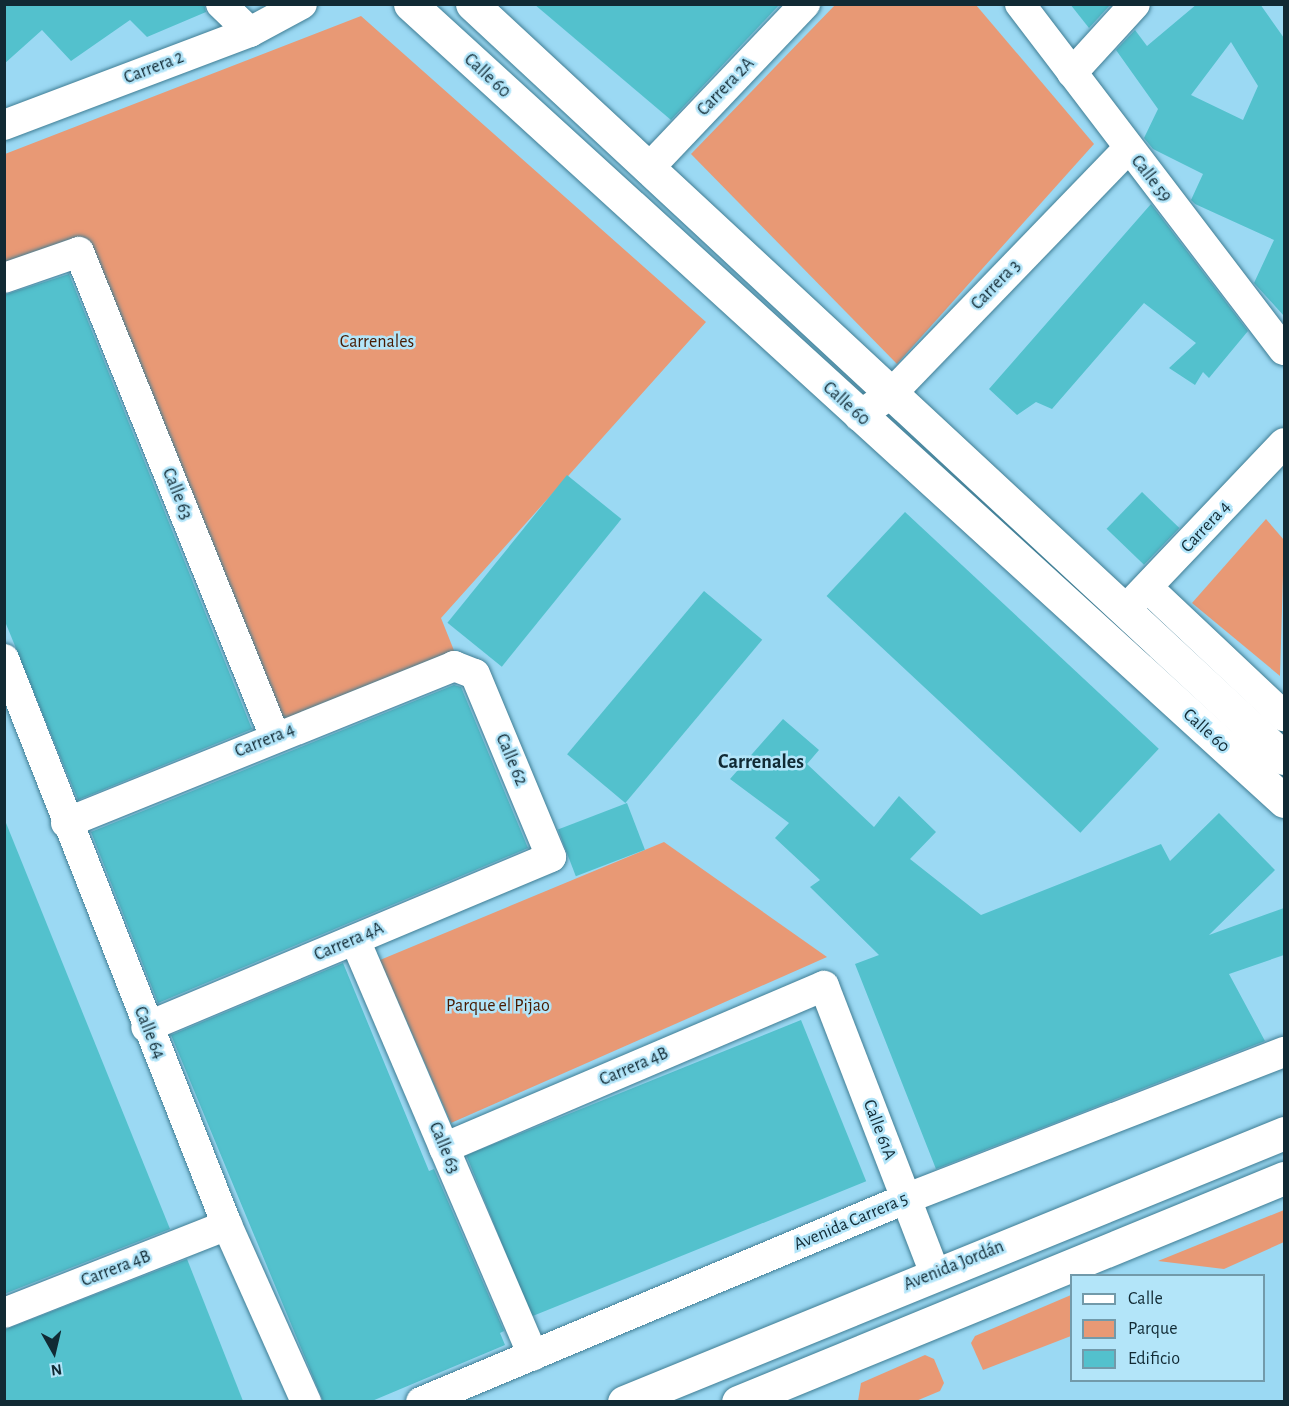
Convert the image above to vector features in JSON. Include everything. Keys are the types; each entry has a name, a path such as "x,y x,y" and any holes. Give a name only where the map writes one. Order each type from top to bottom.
{"main road":[{"name":"Calle 60","path":"410,4 859,416 1284,801"},
{"name":"Calle 60","path":"472,4 648,169 893,392 1137,599 1284,758"},
{"name":"Avenida Jordán","path":"624,1401 1284,1133"},
{"path":"738,1401 1284,1178"}],"street":[{"path":"221,4 250,32"},
{"name":"Carrera 2","path":"4,125 250,32 302,4"},
{"name":"Carrera 2A","path":"648,169 805,4"},
{"name":"Calle 59","path":"1020,4 1128,149 1284,350"},
{"path":"1072,73 1135,4"},
{"name":"Carrera 3","path":"859,416 893,392 1128,149"},
{"name":"Calle 63","path":"4,278 79,252 275,737"},
{"name":"Carrera 4","path":"1137,599 1284,443"},
{"name":"Calle 60","path":"1137,599 1284,716"},
{"name":"Calle 64","path":"4,659 146,1027 227,1226 306,1401"},
{"name":"Carrera 4","path":"66,823 454,666 465,667"},
{"name":"Calle 62","path":"465,667 475,674 551,857"},
{"name":"Carrera 4A","path":"146,1027 551,857"},
{"name":"Calle 63","path":"355,940 534,1355"},
{"name":"Carrera 4B","path":"444,1148 824,986"},
{"name":"Calle 61A","path":"824,986 935,1273"},
{"name":"Avenida Carrera 5","path":"421,1401 905,1199 1284,1052"},
{"name":"Carrera 4B","path":"4,1312 227,1226"}],"green space":[{"path":"836,4 976,5 1094,144 897,364 691,154"},
{"name":"Carrenales","path":"361,16 706,322 441,618 457,658 276,728 85,239 5,270 5,154"},
{"path":"1266,519 1284,540 1280,676 1192,603"},
{"name":"Parque el Pijao","path":"664,842 827,957 451,1123 380,960"},
{"path":"1284,1210 1284,1242 1224,1269 1158,1261"},
{"path":"1070,1295 1070,1336 983,1370 971,1343 975,1336"},
{"path":"925,1355 934,1359 944,1383 940,1391 916,1401 858,1401 861,1383"}],"building":[{"path":"4,4 204,4 206,12 147,37 130,20 71,61 42,30 4,64"},
{"path":"534,4 780,4 671,120"},
{"path":"1070,4 1111,4 1089,28"},
{"path":"1197,4 1260,4 1284,38 1284,316 1254,283 1274,240 1195,204 1191,200 1203,174 1153,149 1144,138 1158,109 1116,50 1135,30 1147,46","holes":["1231,42 1258,86 1243,120 1191,95"]},
{"path":"1151,204 1248,331 1209,378 1203,372 1195,385 1169,368 1196,343 1144,303 1052,409 1036,402 1017,415 989,389"},
{"path":"69,274 252,729 78,800 4,619 4,295"},
{"path":"567,475 621,519 502,667 447,623"},
{"path":"1142,492 1179,528 1144,565 1107,529"},
{"path":"905,512 1159,749 1080,833 827,596"},
{"path":"704,591 762,640 625,803 567,754"},
{"path":"454,685 461,687 528,848 158,1003 91,832"},
{"path":"783,719 819,750 807,764 874,827 899,796 936,832 910,859 981,915 1161,844 1170,861 1219,813 1275,870 1209,935 1284,908 1284,955 1229,974 1265,1041 936,1169 855,964 879,955 810,887 820,880 775,838 789,823 730,779"},
{"path":"627,803 645,850 576,876 558,830"},
{"path":"4,818 170,1229 4,1294"},
{"path":"343,963 429,1171 434,1169 504,1331 500,1333 505,1345 372,1401 323,1401 171,1035"},
{"path":"801,1020 866,1181 531,1317 466,1155"},
{"path":"187,1259 243,1401 4,1401 4,1330"}],"district":[{"name":"Carrenales","path":"761,762"}]}
